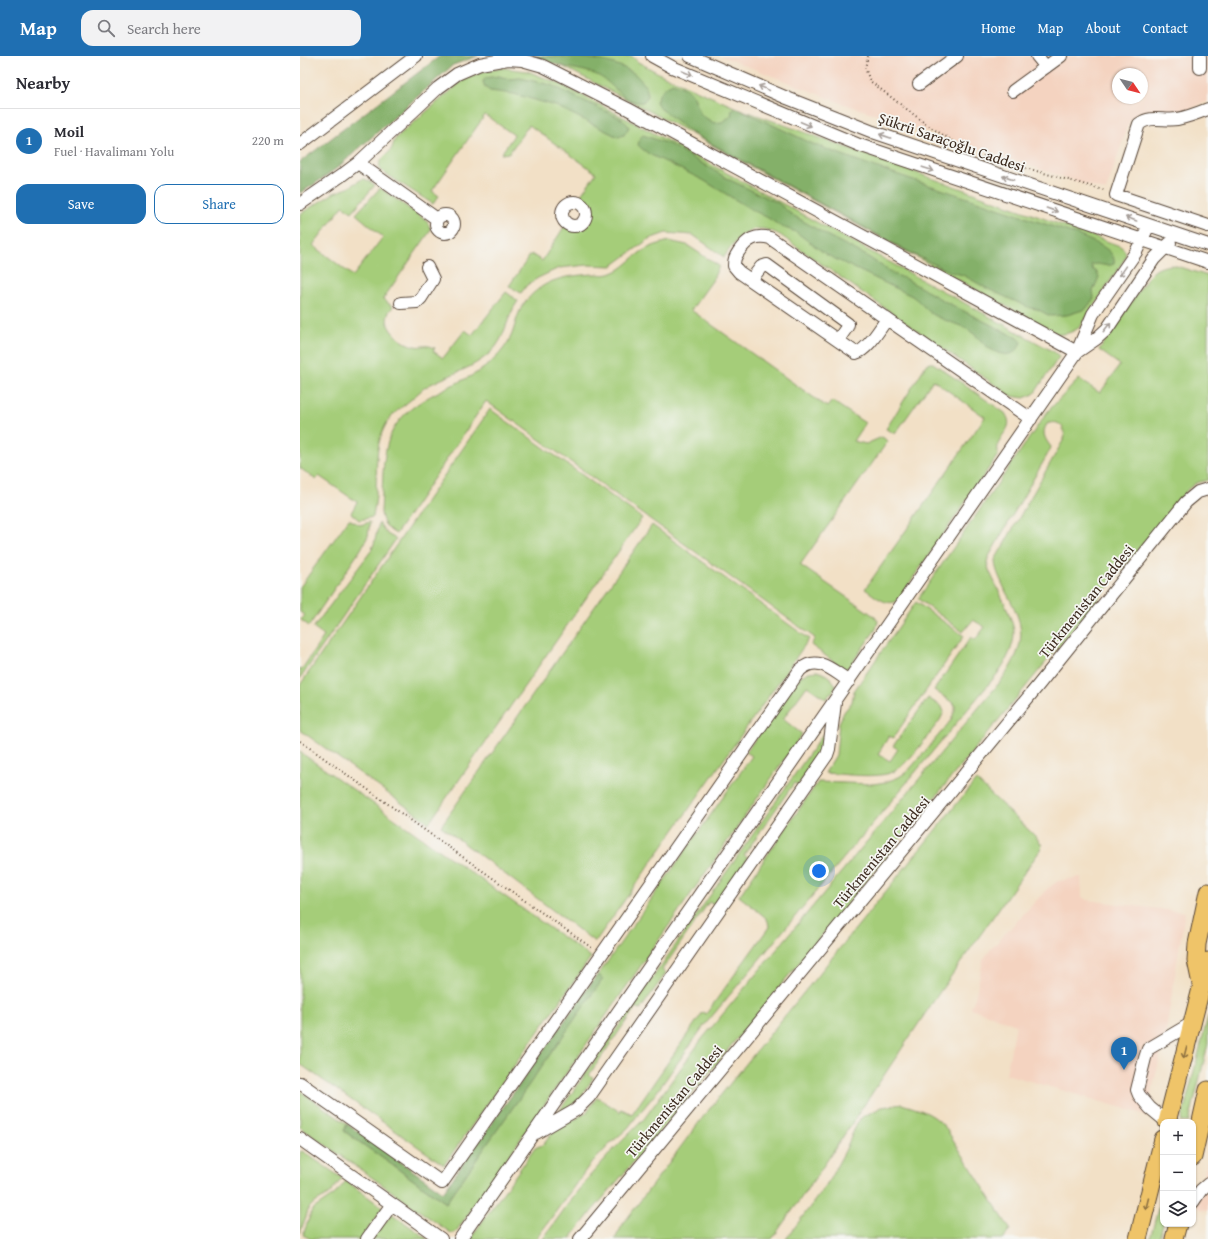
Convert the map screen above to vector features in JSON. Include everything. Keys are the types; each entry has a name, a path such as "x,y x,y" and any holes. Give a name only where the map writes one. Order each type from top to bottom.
{"highway":[{"path":"1202,987 1196,960 1197,944 1208,892"},
{"path":"1168,1119 1208,961"},
{"path":"1193,1155 1207,1097"},
{"path":"1138,1239 1160,1151"},
{"path":"1174,1239 1177,1227"}],"street":[{"path":"300,144 416,56"},
{"path":"652,56 679,70 859,145 1208,262"},
{"name":"Şükrü Saraçoğlu Caddesi","path":"690,56 846,122 1208,245"},
{"path":"918,84 956,56"},
{"path":"1037,56 1046,67"},
{"path":"1013,91 1061,56"},
{"path":"300,204 358,163 438,88 457,74 480,64 508,59 530,62 543,66 628,109 1077,352"},
{"path":"1208,109 1185,117 1164,120 1152,118 1144,120 1140,124 1116,195 1208,226"},
{"path":"358,163 437,218"},
{"path":"460,1239 1032,419 1077,352 1098,307 1136,252 1149,225"},
{"path":"1077,352 1096,339 1107,329 1154,259 1170,244 1172,233"},
{"path":"887,319 866,347 860,352 856,353 751,280 734,266 734,259 746,242 751,238 758,236 770,238 1032,419"},
{"path":"751,280 761,267 767,265 848,324 847,328 838,340"},
{"path":"401,303 416,302 424,293 432,279 427,267"},
{"name":"Türkmenistan Caddesi","path":"580,1239 1031,694 1186,502 1198,492 1208,490"},
{"path":"300,1083 442,1183 800,670 811,663 819,663 849,681"},
{"path":"534,1134 576,1110 588,1097 827,755 836,700"},
{"path":"1163,1119 1150,1108 1139,1095 1137,1090 1145,1058 1148,1049 1192,1023"},
{"path":"300,1139 441,1239"},
{"path":"1196,1198 1201,1190 1208,1184"},
{"path":"368,1239 392,1204"}],"path":[{"path":"868,56 864,68 870,81 930,127 972,153"},
{"path":"979,155 1104,190"},
{"path":"300,741 601,955"}],"shaded area":[{"path":"721,56 1208,56 1208,101 1193,108 1180,111 1169,112 1151,110 1139,112 1129,122 1106,191 844,104"},
{"path":"1081,877 1082,897 1087,900 1185,912 1165,1037 1146,1115 1006,1074 1016,1025 971,1008 975,998 983,960 990,950 1047,889 1058,881"},
{"path":"1208,1158 1208,1210 1200,1209 1196,1206"}],"green space":[{"path":"440,56 478,56 453,65 337,168 300,193 300,162"},
{"path":"535,56 588,58 614,64 636,75 645,87 648,96 643,102 630,100 599,76 552,63"},
{"path":"547,56 632,56 638,62 666,77 737,108 1120,246 1125,251 1125,258 1080,327 1069,333 1057,334 655,114 560,65"},
{"path":"504,68 527,71 558,83 648,130 1056,353 1059,357 1034,394 1024,398 1011,396 780,235 762,229 754,229 741,236 724,257 693,235 666,233 649,239 612,266 588,265 559,268 527,285 521,293 509,286 531,254 542,261 564,227 581,228 590,222 591,216 586,204 579,198 596,173 529,125 509,153 501,154 514,135 485,115 432,191 439,196 433,204 383,172 379,166 381,161 390,151 398,136 461,82 485,71"},
{"path":"499,76 509,79 520,78 551,85 622,119 629,127 624,135 618,137 556,106 514,94 490,91 485,87 483,82 485,78"},
{"path":"673,83 687,89 694,97 701,115 714,123 722,122 731,116 732,110 737,108 813,144 872,166 1078,235 1107,249 1114,258 1114,264 1091,265 1099,277 1093,291 1094,298 1086,309 1067,315 1050,316 1037,309 1030,308 988,289 963,275 951,272 913,254 692,133 660,108 656,102 662,91"},
{"path":"643,135 669,144 730,180 778,203 791,214 830,237 865,255 894,274 1017,338 1021,342 1019,347 1012,353 1007,354 993,351 973,333 933,314 912,296 827,255 796,232 782,227 703,180 649,154 638,145 640,138"},
{"path":"362,179 365,179 375,185 352,212 343,206 313,245 353,276 383,237 356,214 380,188 427,221 431,230 383,299 393,307 388,313 387,320 391,330 399,339 414,346 428,346 435,348 433,351 443,358 465,330 472,335 506,292 518,301 500,340 491,352 477,363 426,387 390,418 380,438 378,447 376,496 373,517 359,520 351,513 357,502 319,476 316,480 300,468 300,214 334,193 348,188"},
{"path":"669,241 687,245 719,266 712,281 691,310 827,407 832,401 865,423 853,441 866,444 882,437 888,441 800,565 874,616 878,621 876,629 849,667 845,669 811,645 815,638 486,401 396,534 388,528 382,519 381,512 385,454 389,439 396,426 406,413 421,402 479,371 493,360 508,342 523,305 533,293 541,287 565,277 594,274 605,275 612,273 620,269 644,250"},
{"path":"1173,265 1208,276 1208,480 1196,483 1188,489 698,1086 570,1239 543,1239 588,1178 644,1119 702,1039 1007,672 1017,654 1021,635 1018,617 997,572 995,560 1064,439 1064,431 1061,425 1058,423 1047,424 1044,433 1051,447 1050,450 988,558 987,563 1008,611 1014,633 1014,638 1007,659 998,673 703,1027 656,1093 628,1128 588,1167 536,1239 470,1239 535,1148 544,1144 556,1130 586,1113 597,1097 620,1112 621,1109 632,1114 703,1012 706,1014 769,927 768,921 765,917 739,896 818,782 873,784 886,782 899,777 908,771 951,720 955,710 955,705 934,690 971,637 975,640 985,627 973,620 963,632 918,599 1048,411 1079,379 1100,393 1120,365 1099,350 1149,276 1160,268"},
{"path":"931,363 1005,413 1009,422 998,443 998,455 897,601 889,602 880,600 865,589 985,417 933,380 895,434 886,429 926,365"},
{"path":"490,409 642,518 429,823 300,730 300,685"},
{"path":"349,519 360,525 370,522 368,536 361,549 309,626 301,620 304,615 300,612 300,587"},
{"path":"379,523 387,534 396,539 300,679 300,668 302,669 324,636 313,628 371,551"},
{"path":"652,525 809,639 595,942 441,826"},
{"path":"916,602 964,636 893,738 889,736 878,754 890,761 898,749 893,746 928,698 942,707 944,712 940,720 912,756 893,772 869,776 825,773 836,755 839,723 844,712 852,702 854,691"},
{"path":"817,671 829,677 836,687 826,699 807,686 783,719 802,734 455,1233 451,1233 300,1127 300,1091 347,1124 344,1131 446,1203 602,979 598,975 752,756 746,752 801,676 809,672"},
{"path":"823,734 823,750 798,785 794,783 744,855 748,858 714,905 709,902 662,970 666,973 640,1010 636,1007 589,1075 593,1078 579,1100 558,1113"},
{"path":"300,752 591,957 444,1165 300,1064"},
{"path":"976,780 1035,836 1042,845 1041,849 937,996 820,1171 772,1239 615,1239 623,1224 703,1117"},
{"path":"598,974 603,979 446,1203 344,1131 347,1124 443,1192"},
{"path":"1208,1016 1208,1044 1190,1119 1182,1119"},
{"path":"902,1104 930,1115 945,1127 1010,1229 1004,1239 786,1239 827,1184 845,1151 857,1123 862,1117 882,1107"},
{"path":"302,1151 342,1178 330,1194 309,1208 300,1233 300,1152"},
{"path":"346,1181 382,1207 361,1239 311,1239 303,1235 312,1210 335,1194"},
{"path":"1160,1201 1160,1227 1162,1227 1159,1239 1150,1239"},
{"path":"392,1214 428,1239 372,1239"}],"place":[{"name":"Moil","path":"1124,1070"}]}
